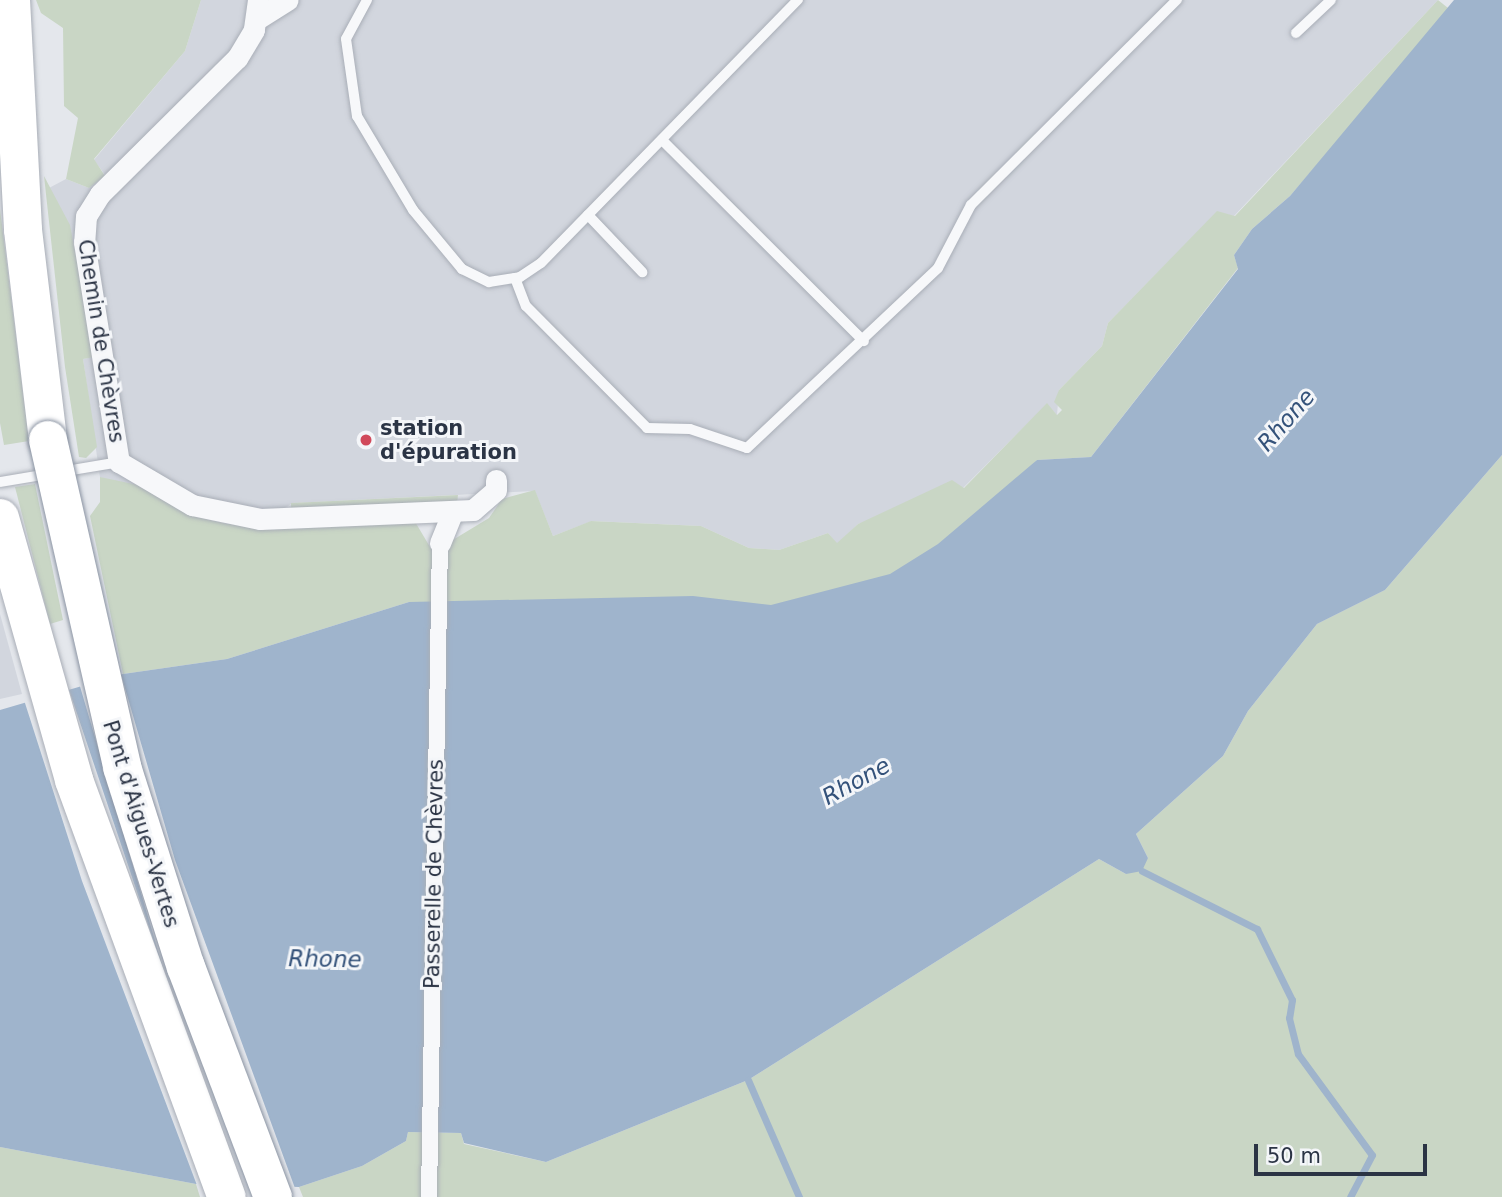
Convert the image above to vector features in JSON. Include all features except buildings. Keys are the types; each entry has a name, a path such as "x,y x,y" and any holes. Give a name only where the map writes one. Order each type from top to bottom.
{"highway":[{"name":"Pont d'Aigues-Vertes","path":"11,0 26,268 48,440 121,767 186,967 273,1197"},
{"path":"0,518 74,780 227,1197"}],"street":[{"name":"Chemin de Chèvres","path":"288,0 258,10 237,58 100,194 86,216 84,242 119,462 184,502 235,517 452,513 473,510 496,491 496,480"},
{"path":"440,547 452,513"},
{"name":"Passerelle de Chèvres","path":"429,1197 440,547"}],"lane":[{"path":"367,0 350,26 346,63 366,134 413,210 462,269 489,282 516,278 541,263 798,0"},
{"path":"516,278 526,306 647,428 690,429 747,448 864,341 937,268 971,205 1177,0"},
{"path":"1296,33 1331,0"},
{"path":"662,140 864,341"},
{"path":"588,215 642,272"},
{"path":"0,482 119,462"}],"shaded area":[{"path":"201,0 1438,0 1234,216 1217,212 1108,323 1102,346 1059,390 1057,415 1047,404 963,488 858,524 837,544 828,533 779,550 749,548 701,526 592,521 553,536 535,491 292,503 260,527 227,524 100,477 83,359 94,357 76,248 49,188 66,179 89,188 105,175 94,160 185,51"},
{"path":"0,614 22,694 0,699"}],"green space":[{"path":"36,0 201,0 185,51 94,159 105,176 89,188 66,179 78,118 64,106 63,28 41,13"},
{"path":"1438,0 1448,8 1436,26 1290,196 1252,229 1234,255 1238,268 1091,457 1037,460 977,532 791,628 409,602 227,659 123,674 90,516 100,502 100,477 138,485 191,515 227,524 414,520 433,552 489,518 502,499 535,490 553,536 591,521 701,526 749,548 779,550 828,533 837,543 858,524 952,480 964,488 1047,403 1057,415 1062,410 1054,402 1059,390 1102,346 1108,323 1217,211 1235,216"},
{"path":"44,176 70,225 95,357 83,359 97,447 86,458 79,457 65,367"},
{"path":"0,209 29,441 4,445 0,423"},
{"path":"1502,455 1502,1197 303,1197 299,1187 362,1166 406,1141 408,1132 461,1133 464,1144 546,1162 748,1080 1099,859 1126,874 1148,858 1136,834 1223,756 1248,711 1317,624 1385,590"},
{"path":"35,484 63,620 50,624 15,487"},
{"path":"458,495 457,504 291,509 291,503"},
{"path":"0,1147 196,1184 200,1197 0,1197"}],"water":[{"name":"Rhone","path":"1454,0 1502,0 1502,455 1385,590 1317,624 1248,711 1223,756 1136,834 1148,858 1142,871 1126,874 1099,859 748,1080 546,1162 464,1143 461,1133 408,1132 406,1141 362,1166 299,1187 196,1184 0,1147 0,710 123,674 227,659 409,602 693,596 771,605 890,574 938,544 1037,460 1091,457 1238,269 1234,255 1252,229 1290,196"}],"pier":[{"path":"120,671 175,860 296,1191 198,1188 82,881 24,700 68,687 166,978 79,683"}],"waterway":[{"path":"1142,871 1257,929 1292,1000 1289,1018 1298,1054 1372,1155 1350,1197"},
{"path":"748,1080 799,1197"}],"place":[{"name":"station d'épuration","path":"366,440"}]}
